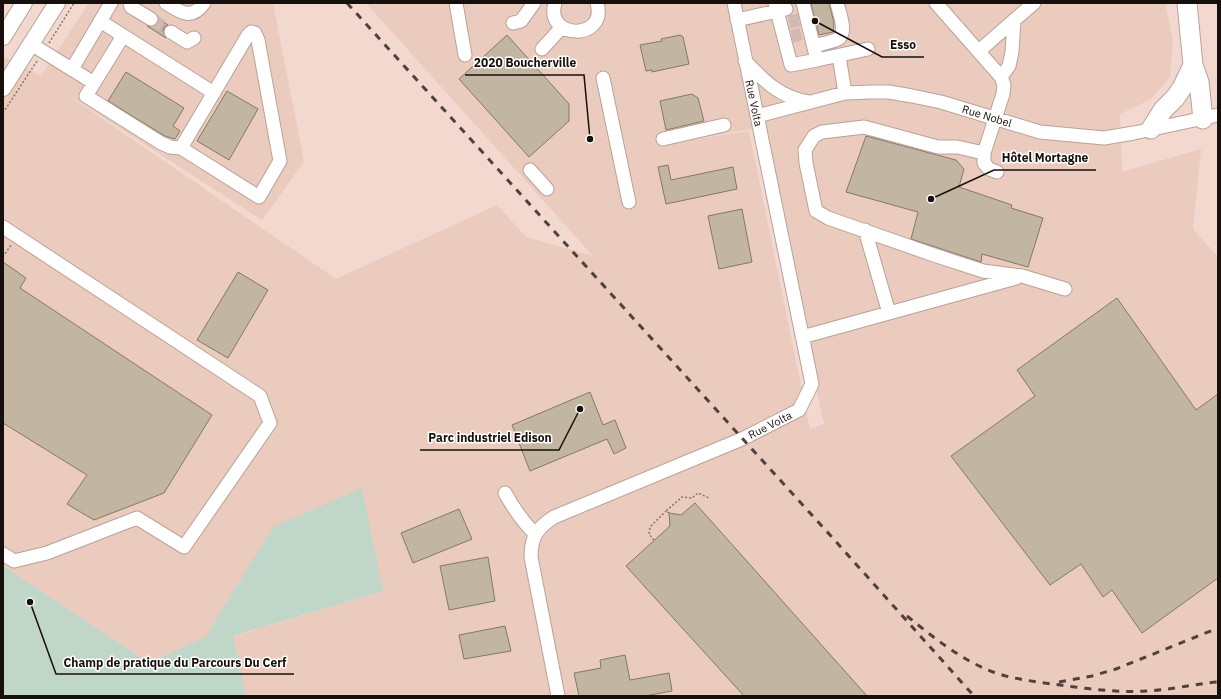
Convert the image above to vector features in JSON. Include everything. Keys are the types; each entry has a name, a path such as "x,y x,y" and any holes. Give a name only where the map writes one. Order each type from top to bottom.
{"highway":[{"path":"1187,3 1192,65 1211,117"},
{"path":"1151,129 1163,110 1175,98 1182,88 1192,65"}],"main road":[{"path":"3,37 24,3"},
{"path":"3,88 35,50 57,3"}],"street":[{"path":"72,69 111,3"},
{"path":"130,3 131,8 151,20"},
{"path":"166,3 180,12 189,14 195,13 204,3"},
{"path":"179,3 195,13"},
{"path":"456,3 465,55"},
{"path":"513,23 521,21 534,3"},
{"path":"555,3 554,12 556,19 562,27 573,32 580,32 592,25 596,19 600,4"},
{"name":"Rue Volta","path":"535,534 543,524 554,517 742,439 799,410 812,384 734,3"},
{"path":"814,46 839,38 843,34 837,3"},
{"path":"936,3 1001,77 1004,85 996,120 984,152 984,163 989,169 997,172"},
{"path":"979,51 1034,3"},
{"path":"737,20 792,12"},
{"path":"792,12 797,35 790,65 868,49"},
{"path":"792,12 797,35 814,46 817,60"},
{"path":"1001,77 1009,66 1012,52 1014,21"},
{"path":"100,22 214,93"},
{"path":"542,48 562,27"},
{"path":"171,32 190,40"},
{"path":"123,36 86,96 161,143 170,147 181,148 259,197 280,161 258,40 255,33 251,32 248,35 181,148"},
{"path":"35,50 72,69 94,83"},
{"path":"839,56 846,93"},
{"path":"745,61 762,79 780,92 797,100 811,103"},
{"path":"603,78 629,202"},
{"name":"Rue Nobel","path":"757,116 846,93 877,92 912,96 941,102 996,120 1040,132 1104,138 1211,117"},
{"path":"663,139 724,126"},
{"path":"984,152 957,147 938,147 864,127 822,132 814,136 805,150 806,163 816,211 828,218 983,271 1022,276 1065,289"},
{"path":"530,170 547,189"},
{"path":"3,227 260,396 270,423 184,546 137,518 47,552 14,561 3,554"},
{"path":"865,230 889,313"},
{"path":"802,337 1022,276"},
{"path":"505,493 522,521 535,534 531,546 531,557 558,696"}],"path":[{"path":"47,45 74,3"},
{"path":"3,113 35,50"},
{"path":"3,257 17,236"},
{"path":"654,540 649,534 650,527 682,497 692,498 698,493 709,498"}],"shaded area":[{"path":"89,3 273,3 304,162 262,220 59,89 336,279 497,205 526,237 593,256 366,3 1165,3 1173,41 1170,77 1151,99 1120,114 1122,172 1201,149 1193,229 1218,257 1218,696 246,696 232,637 383,591 273,527 205,637 149,663 3,566 3,56 41,76","holes":["757,128 824,424 810,429 749,131 665,144"]}],"green space":[{"path":"362,488 383,591 233,636 246,696 3,696 3,566 149,663 205,637 273,527"}],"building":[{"path":"829,3 834,23 833,32 819,35 811,4"},
{"path":"159,19 168,25 164,27 163,31 166,38 147,26 155,26"},
{"path":"507,35 569,104 569,121 529,157 459,79"},
{"path":"680,35 683,37 689,64 652,72 652,70 646,71 640,45 662,41 661,39"},
{"path":"126,72 184,108 173,126 180,131 175,139 165,136 108,101"},
{"path":"227,91 258,109 229,160 197,141"},
{"path":"692,94 698,98 704,121 666,130 660,101"},
{"path":"866,136 956,160 964,169 959,187 1012,205 1011,208 1043,218 1028,267 982,254 981,262 911,239 918,212 846,192"},
{"path":"668,165 671,180 733,167 737,189 666,204 658,167"},
{"path":"742,209 752,262 719,269 708,216"},
{"path":"3,262 26,278 20,288 212,415 164,493 94,520 67,504 87,475 3,423"},
{"path":"238,272 268,290 228,358 197,340"},
{"path":"1117,298 1196,410 1218,394 1218,578 1142,633 1112,590 1103,597 1081,564 1050,585 951,456 1035,396 1017,370"},
{"path":"590,392 603,425 615,420 626,448 614,454 607,439 530,471 512,425"},
{"path":"695,503 867,696 744,696 626,566 670,526 669,513 681,515"},
{"path":"459,509 472,539 413,563 401,533"},
{"path":"488,557 495,601 449,610 440,566"},
{"path":"505,626 511,651 464,659 459,635"},
{"path":"625,655 630,680 669,673 672,691 645,696 579,696 574,673 601,668 600,660"}],"tunnel":[{"path":"151,19 171,32"},
{"path":"789,22 799,20"},
{"path":"792,36 801,34"}],"railway":[{"path":"347,3 830,535 974,696"},
{"path":"907,616 937,640 959,655 993,672 1015,678 1099,690 1123,691 1155,690 1218,682"},
{"path":"1059,682 1092,676 1116,669 1218,628"}],"place":[{"name":"Esso","path":"815,21"},
{"name":"2020 Boucherville","path":"590,139"},
{"name":"Hôtel Mortagne","path":"931,199"},
{"name":"Parc industriel Edison","path":"580,409"},
{"name":"Champ de pratique du Parcours Du Cerf","path":"30,602"}]}
